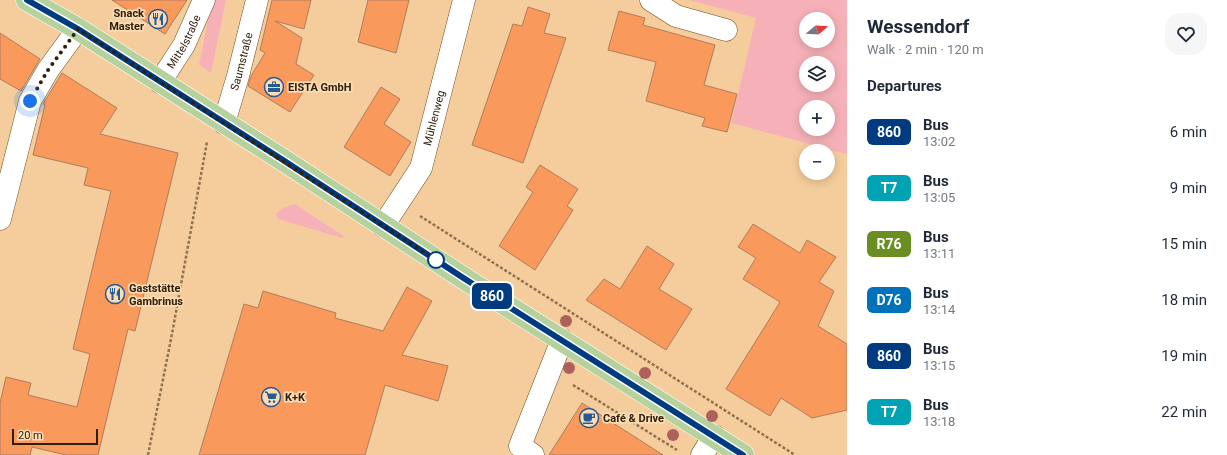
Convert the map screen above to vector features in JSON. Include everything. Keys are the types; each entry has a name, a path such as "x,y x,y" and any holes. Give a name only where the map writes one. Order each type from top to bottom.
{"main road":[{"path":"27,0 78,29 383,226 743,455"}],"street":[{"name":"Mittelstraße","path":"160,82 184,45 204,0"},
{"name":"Saumstraße","path":"218,119 238,76 257,0"},
{"name":"Mühlenweg","path":"383,226 422,168 464,0"},
{"path":"651,0 676,16 726,30"},
{"path":"0,219 30,101 48,70 78,29"},
{"path":"524,452 562,340"},
{"path":"702,455 714,436"}],"path":[{"path":"148,455 200,183 218,119"},
{"path":"399,202 795,455"}],"shaded area":[{"path":"212,0 226,0 211,73 199,65"},
{"path":"689,0 847,0 847,154 835,151 835,144 810,144 731,123 756,18"},
{"path":"295,204 345,237 342,238 278,219 276,214 278,212"}],"building":[{"name":"Snack Master","path":"112,0 187,0 165,34"},
{"path":"272,0 311,0 304,29 275,21 302,38 296,64 314,75 290,112 248,86 251,76 265,53 260,50"},
{"path":"368,0 409,0 396,53 358,42"},
{"path":"528,7 550,14 544,33 566,38 523,163 472,145 513,24 522,26"},
{"path":"619,11 645,18 643,25 715,45 704,85 737,94 727,132 702,126 705,118 646,101 656,62 608,50"},
{"path":"0,33 40,59 21,91 0,79"},
{"path":"62,73 117,108 100,134 178,153 135,331 128,329 98,455 66,455 32,447 30,455 0,455 0,403 6,377 31,383 28,395 77,407 90,354 73,349 111,191 84,185 88,168 33,155 45,105 43,104"},
{"path":"381,87 400,99 384,124 411,142 390,176 344,147"},
{"path":"540,165 578,189 567,206 573,210 535,270 499,246 533,192 526,187"},
{"path":"753,224 800,253 807,240 836,257 819,282 834,291 818,326 847,344 847,410 812,418 781,398 770,416 726,389 780,302 743,279 756,258 738,247"},
{"path":"647,246 674,264 659,289 692,309 666,350 586,300 604,279 620,289"},
{"path":"407,287 432,301 402,355 448,366 438,401 385,385 365,455 199,455 244,304 258,308 263,291 336,313 335,318 383,331"},
{"name":"Café & Drive","path":"582,403 663,455 549,455"}],"bus line":[{"name":"860","path":"27,0 78,29 283,160 465,279 743,455"}],"place":[{"name":"Snack Master","path":"158,19"},
{"name":"EISTA GmbH","path":"274,87"},
{"name":"Gaststätte Gambrinus","path":"115,294"},
{"name":"K+K","path":"271,397"},
{"name":"Café & Drive","path":"589,418"}],"route":[{"path":"30,101 48,70 78,29 439,262 436,260"}]}
